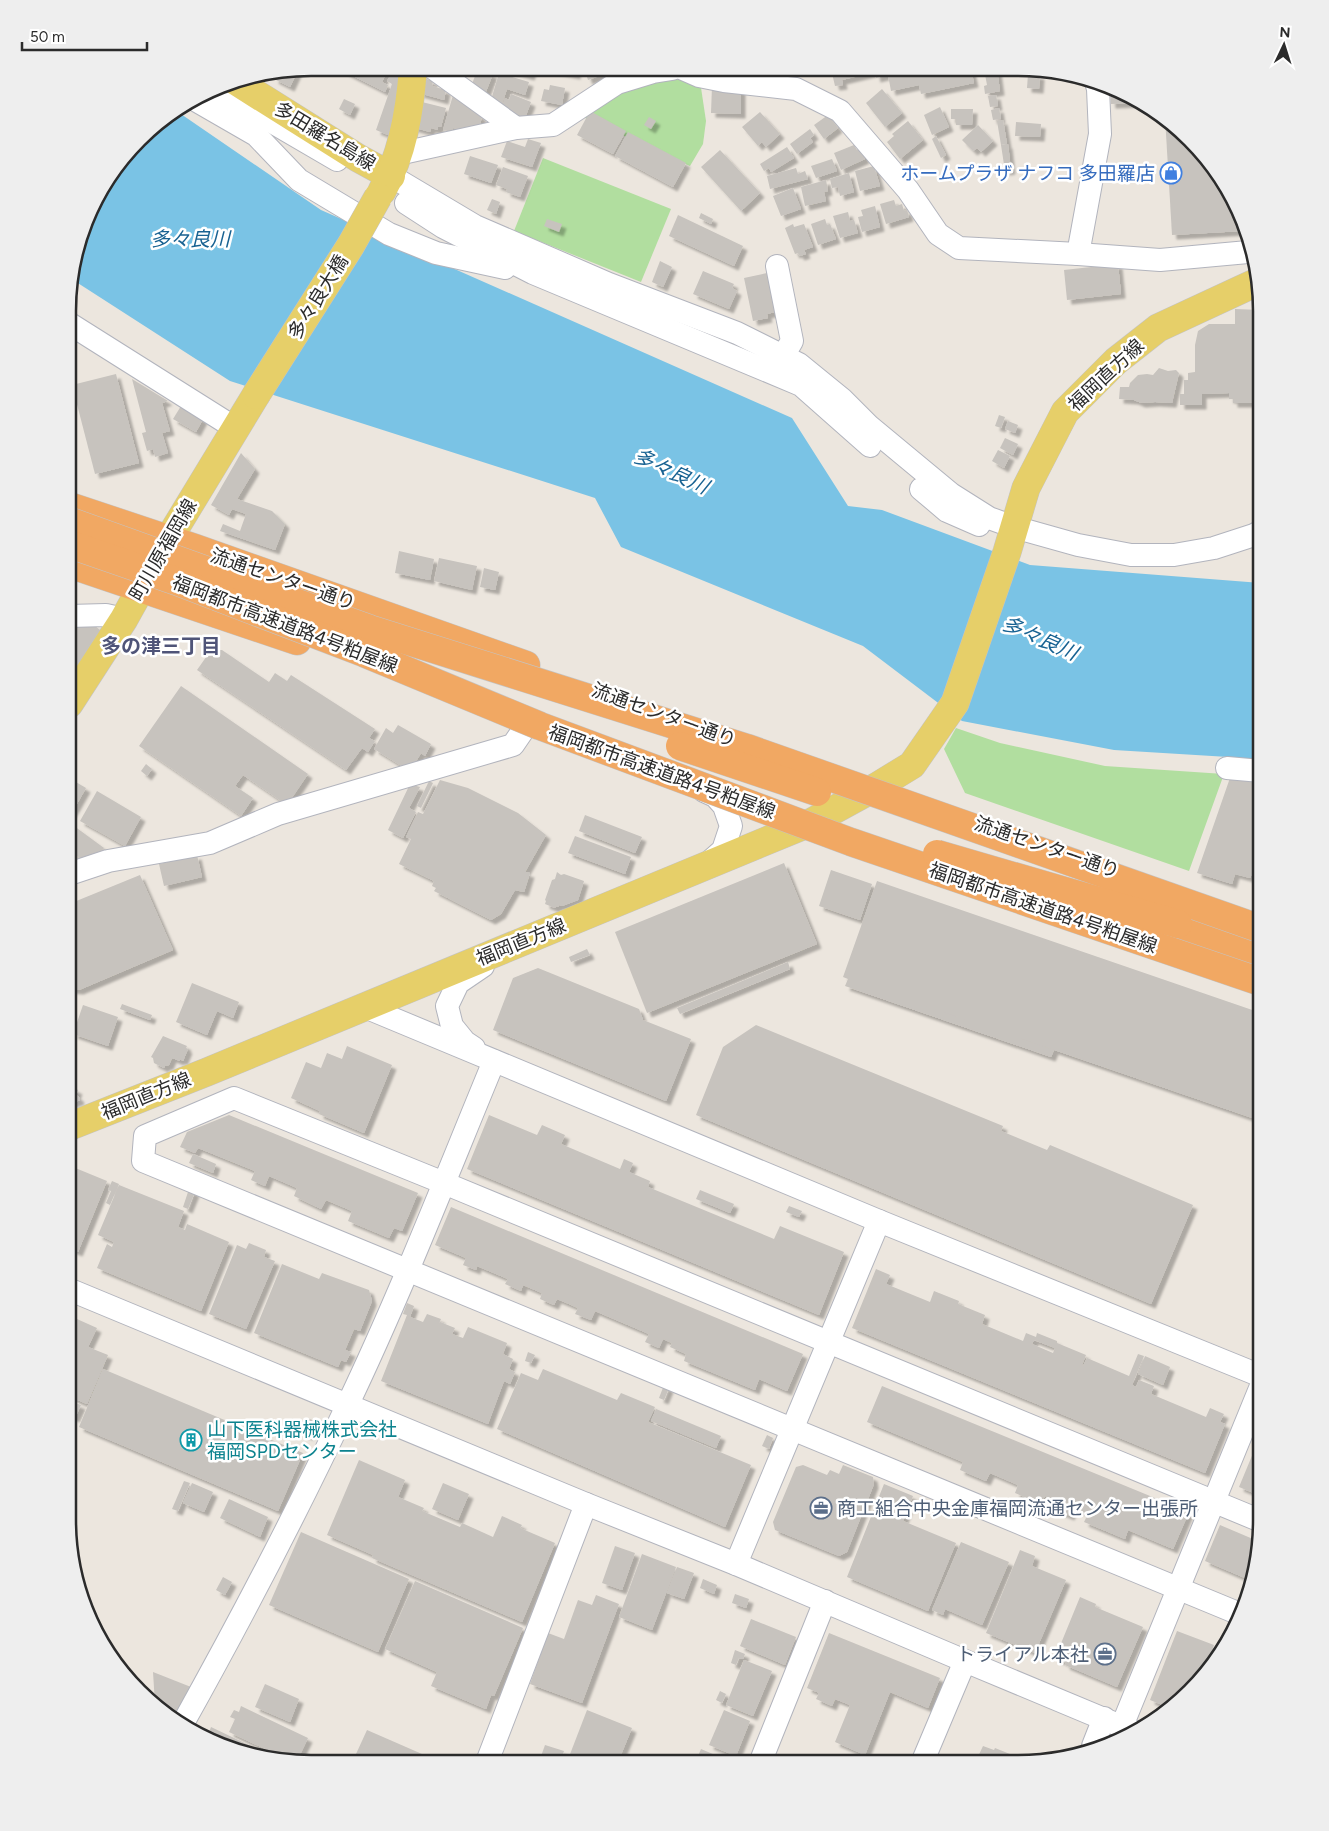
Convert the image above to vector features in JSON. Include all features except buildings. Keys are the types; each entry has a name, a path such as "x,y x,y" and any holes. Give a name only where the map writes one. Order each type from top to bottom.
{"highway":[{"name":"流通センター通り","path":"76,508 690,725 876,787 1253,921"},
{"name":"福岡都市高速道路4号粕屋線","path":"76,524 370,629 506,673 642,733 967,843 1094,880 1253,922"},
{"name":"福岡都市高速道路4号粕屋線","path":"76,546 346,646 540,726 851,842 1253,978"},
{"path":"76,566 363,663 661,772 812,822 1253,978"},
{"path":"737,800 835,824 1047,885 1178,924 1253,951"}],"main road":[{"path":"393,182 410,107 412,76"},
{"name":"多田羅名島線","path":"244,86 393,182"},
{"name":"多々良大橋","path":"256,396 393,182"},
{"name":"福岡直方線","path":"76,1124 365,1007 812,822 912,765 955,702 1011,540 1026,488 1065,412 1116,361 1158,328 1251,285"},
{"name":"町川原福岡線","path":"76,693 124,619 168,540 256,396"}],"street":[{"path":"443,76 516,128"},
{"path":"393,182 516,128 553,125 617,83 640,76"},
{"path":"699,76 724,81 796,89 840,111 908,190 938,234 958,248 1160,260 1245,252"},
{"path":"1078,254 1100,134 1098,91"},
{"path":"223,94 357,171"},
{"path":"202,104 256,135 299,180 389,234 436,253 533,274"},
{"path":"393,182 443,226 533,274 801,384 860,438 947,511 979,525"},
{"path":"393,182 475,226 608,284 737,333 799,364 842,399 869,426 951,494 989,518 1011,540 1078,545 1131,555 1174,555 1214,548 1253,535"},
{"path":"776,266 792,341 783,356"},
{"path":"76,328 235,428"},
{"path":"76,616 106,615 124,619"},
{"path":"76,872 108,861 210,843 278,814 513,745 528,723"},
{"path":"1228,768 1253,770"},
{"path":"661,772 714,796 724,806 731,826 723,850 703,868"},
{"path":"494,1061 465,1042 452,1026 447,1006 458,983 514,945"},
{"path":"365,1007 879,1221 1253,1373"},
{"path":"186,1718 247,1608 348,1406 408,1271 494,1061"},
{"path":"1234,1612 143,1161 145,1136 234,1098 1253,1518"},
{"path":"736,1564 879,1221"},
{"path":"76,1292 1121,1725"},
{"path":"1103,1738 1121,1725 1253,1405"},
{"path":"490,1755 586,1504"},
{"path":"763,1755 825,1601"},
{"path":"925,1755 965,1662"}],"green space":[{"path":"681,79 700,81 706,121 703,144 690,166 583,117 608,98 644,84"},
{"path":"543,158 671,209 641,282 514,231"},
{"path":"956,728 1000,743 1105,766 1224,774 1189,871 965,793 944,749"}],"water":[{"name":"多々良川","path":"182,115 321,210 792,418 848,506 882,510 1030,565 1253,582 1253,759 1114,750 962,721 863,646 621,547 595,498 230,381 78,283 84,251 94,222 116,181 145,145"}],"place":[{"name":"ホームプラザ ナフコ 多田羅店","path":"1171,173"},
{"name":"山下医科器械株式会社 福岡SPDセンター","path":"191,1440"},
{"name":"商工組合中央金庫福岡流通センター出張所","path":"821,1508"},
{"name":"トライアル本社","path":"1105,1654"}],"district":[{"name":"多の津三丁目","path":"161,646"}]}
